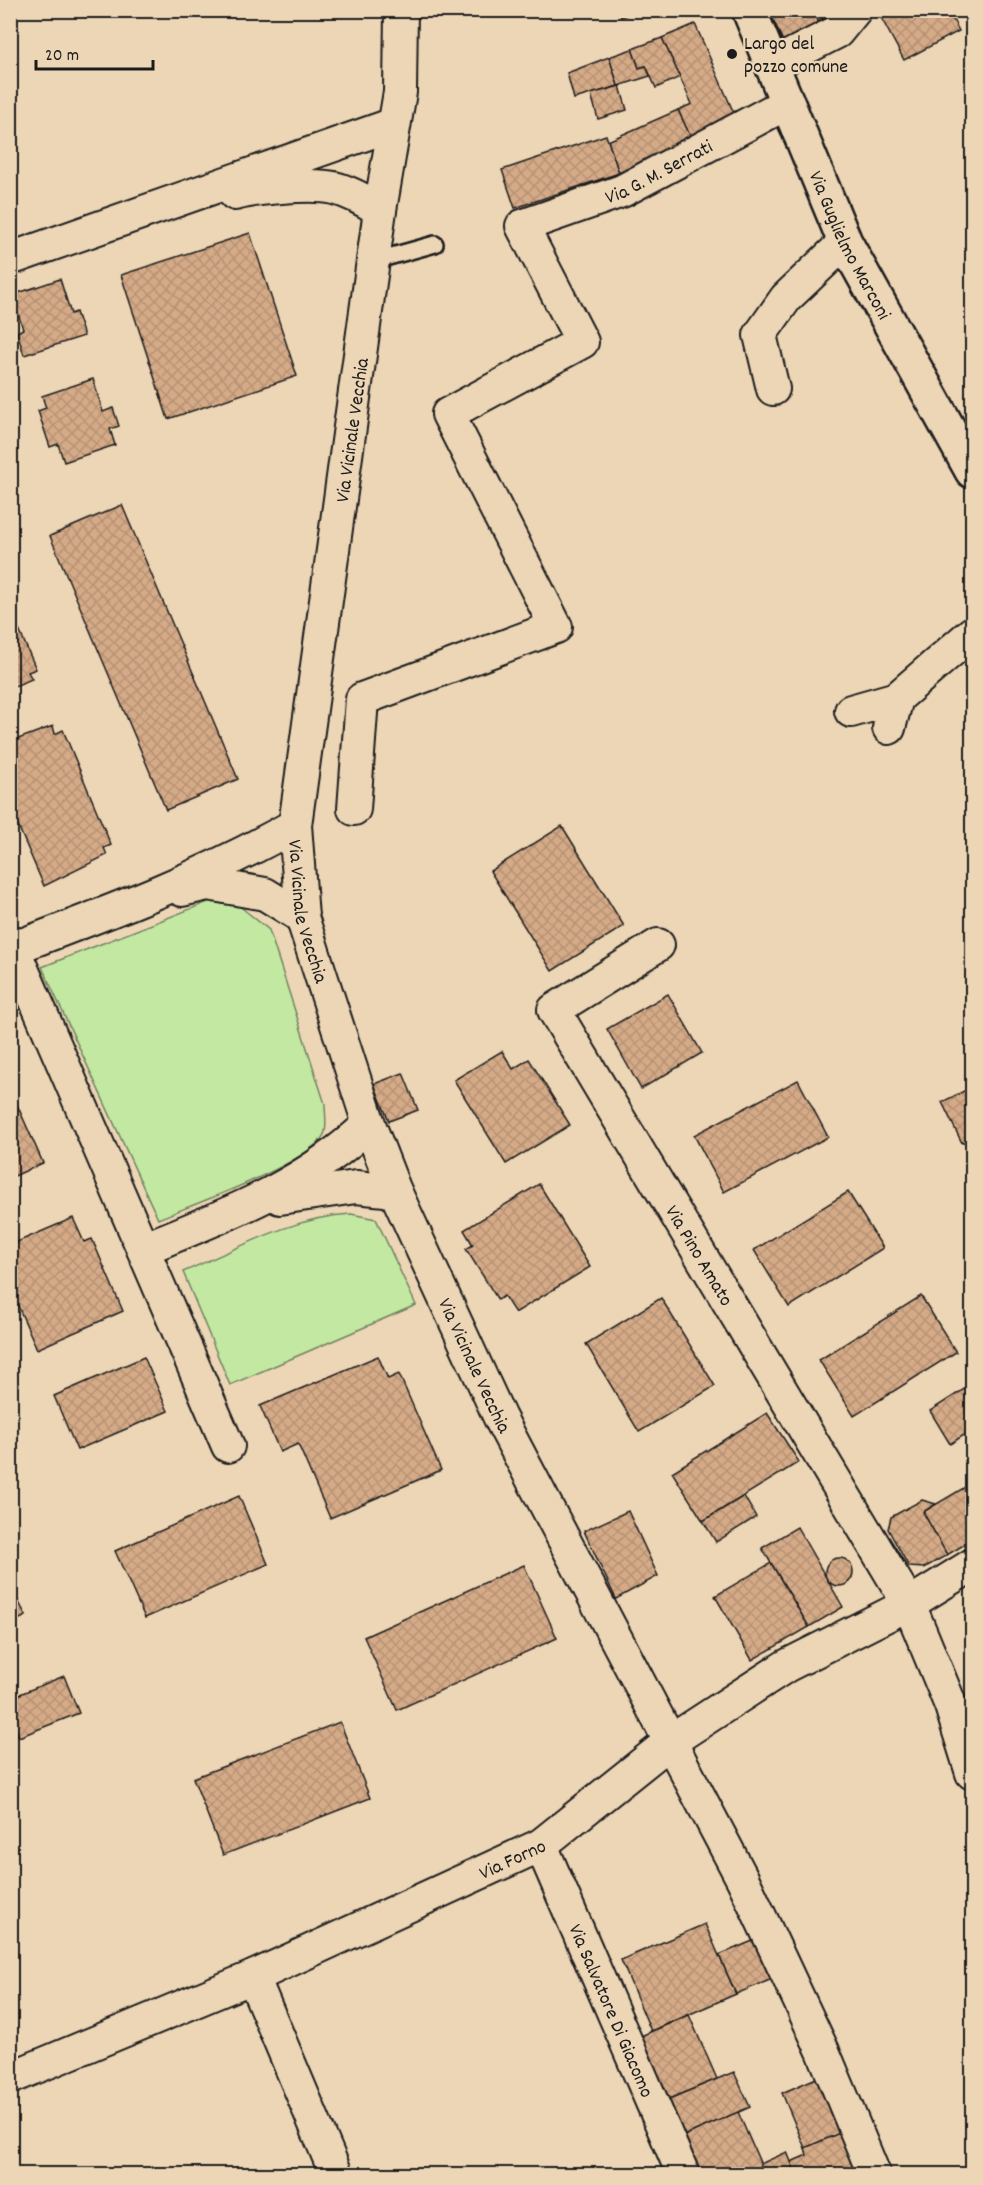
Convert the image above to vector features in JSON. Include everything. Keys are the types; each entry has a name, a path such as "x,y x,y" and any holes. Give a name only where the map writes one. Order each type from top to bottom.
{"street":[{"name":"Via Vicinale Vecchia","path":"401,10 400,92 381,210 295,825 302,917 369,1124 395,1191 500,1418 670,1741 792,1982 874,2175"},
{"name":"Via Guglielmo Marconi","path":"748,10 845,242 972,471"},
{"path":"772,65 837,32 855,10"},
{"name":"Via G. M. Serrati","path":"354,809 362,699 556,627 448,414 582,342 522,226 622,191 787,103"},
{"path":"10,259 394,124"},
{"path":"66,241 241,192 333,187 364,199 381,210"},
{"path":"773,389 760,335 786,298 845,242"},
{"path":"851,711 897,698 972,633"},
{"path":"890,728 897,698"},
{"path":"127,906 248,852 295,825"},
{"path":"228,1446 12,944 127,906 208,884 265,894 302,917"},
{"name":"Via Pino Amato","path":"658,945 554,1010 909,1604"},
{"path":"143,1249 261,1200 314,1170 346,1146 369,1124"},
{"path":"261,1200 356,1187 395,1191"},
{"name":"Via Forno","path":"10,2078 253,1977 541,1845 670,1741 786,1666 909,1604 972,1565"},
{"path":"909,1604 951,1706 972,1773"},
{"name":"Via Salvatore Di Giacomo","path":"541,1845 683,2175"},
{"path":"253,1977 336,2175"}],"lane":[{"path":"374,261 435,244"}],"green space":[{"path":"226,895 269,930 325,1104 325,1132 317,1144 277,1169 158,1219 42,967"},
{"path":"351,1214 376,1219 416,1305 230,1385 183,1272 286,1228 329,1216"}],"building":[{"path":"619,10 639,10 621,17"},
{"path":"769,10 814,10 822,29 785,46"},
{"path":"814,10 840,10 840,11 818,21"},
{"path":"877,10 948,10 959,31 904,60"},
{"path":"695,24 737,120 692,140 678,110 692,104 662,38"},
{"path":"662,38 680,77 656,88 646,66 639,68 632,49"},
{"path":"632,49 639,68 646,66 650,76 618,86 609,57"},
{"path":"609,57 618,86 574,99 567,73"},
{"path":"620,86 627,110 598,119 591,94"},
{"path":"678,110 692,140 619,173 608,141"},
{"path":"606,135 619,173 515,208 502,170"},
{"path":"250,233 297,376 168,419 121,275"},
{"path":"60,279 71,314 76,312 84,336 24,355 17,332 23,329 12,295"},
{"path":"93,379 103,412 113,408 119,426 110,429 115,445 64,462 58,444 50,447 38,411 46,408 42,396"},
{"path":"122,505 238,779 166,810 50,536"},
{"path":"10,609 36,669 28,672 32,679 10,688"},
{"path":"53,726 55,734 63,730 111,845 104,848 107,855 44,886 10,807 10,742"},
{"path":"562,826 624,926 552,971 490,871"},
{"path":"668,994 702,1053 641,1089 607,1029"},
{"path":"502,1051 513,1069 529,1059 570,1125 506,1164 454,1080"},
{"path":"403,1073 418,1110 389,1121 374,1084"},
{"path":"798,1080 828,1137 724,1192 694,1135"},
{"path":"972,1087 972,1138 962,1143 942,1102"},
{"path":"10,1089 43,1163 10,1178"},
{"path":"539,1184 590,1267 515,1313 504,1296 498,1300 466,1249 473,1245 464,1230"},
{"path":"848,1192 883,1248 789,1307 754,1250"},
{"path":"73,1218 84,1242 92,1239 123,1311 37,1349 10,1288 10,1245"},
{"path":"921,1296 956,1352 854,1416 819,1360"},
{"path":"661,1298 715,1386 639,1432 586,1344"},
{"path":"378,1356 388,1379 399,1374 441,1470 330,1518 298,1444 280,1452 260,1406"},
{"path":"144,1357 168,1411 77,1450 54,1396"},
{"path":"972,1384 972,1430 950,1444 930,1411"},
{"path":"767,1413 799,1462 703,1521 672,1472"},
{"path":"972,1483 972,1540 947,1555 923,1512"},
{"path":"239,1496 268,1564 145,1618 115,1551"},
{"path":"744,1496 756,1517 716,1542 703,1521"},
{"path":"922,1500 936,1504 923,1512 947,1555 924,1568 909,1567 888,1529 891,1517"},
{"path":"628,1511 658,1576 616,1599 584,1531"},
{"path":"797,1527 843,1607 809,1627 762,1548"},
{"path":"839,1558 849,1562 853,1572 849,1582 839,1586 829,1582 825,1572 829,1562"},
{"path":"771,1563 809,1627 752,1660 715,1596"},
{"path":"524,1565 557,1638 397,1710 364,1637"},
{"path":"10,1585 26,1616 10,1624"},
{"path":"64,1676 79,1713 19,1737 10,1715 10,1698"},
{"path":"340,1722 370,1798 223,1855 193,1778"},
{"path":"705,1924 736,1994 651,2031 621,1960"},
{"path":"760,1938 777,1977 736,1994 719,1955"},
{"path":"689,2015 717,2079 669,2099 641,2036"},
{"path":"734,2072 750,2107 684,2136 669,2099"},
{"path":"823,2075 846,2131 805,2148 782,2093"},
{"path":"738,2112 765,2174 701,2174 684,2136"},
{"path":"842,2132 860,2173 796,2174 791,2162 807,2155 805,2148"},
{"path":"787,2152 796,2174 765,2174 760,2164"}],"place":[{"name":"Largo del pozzo comune","path":"732,54"}]}
